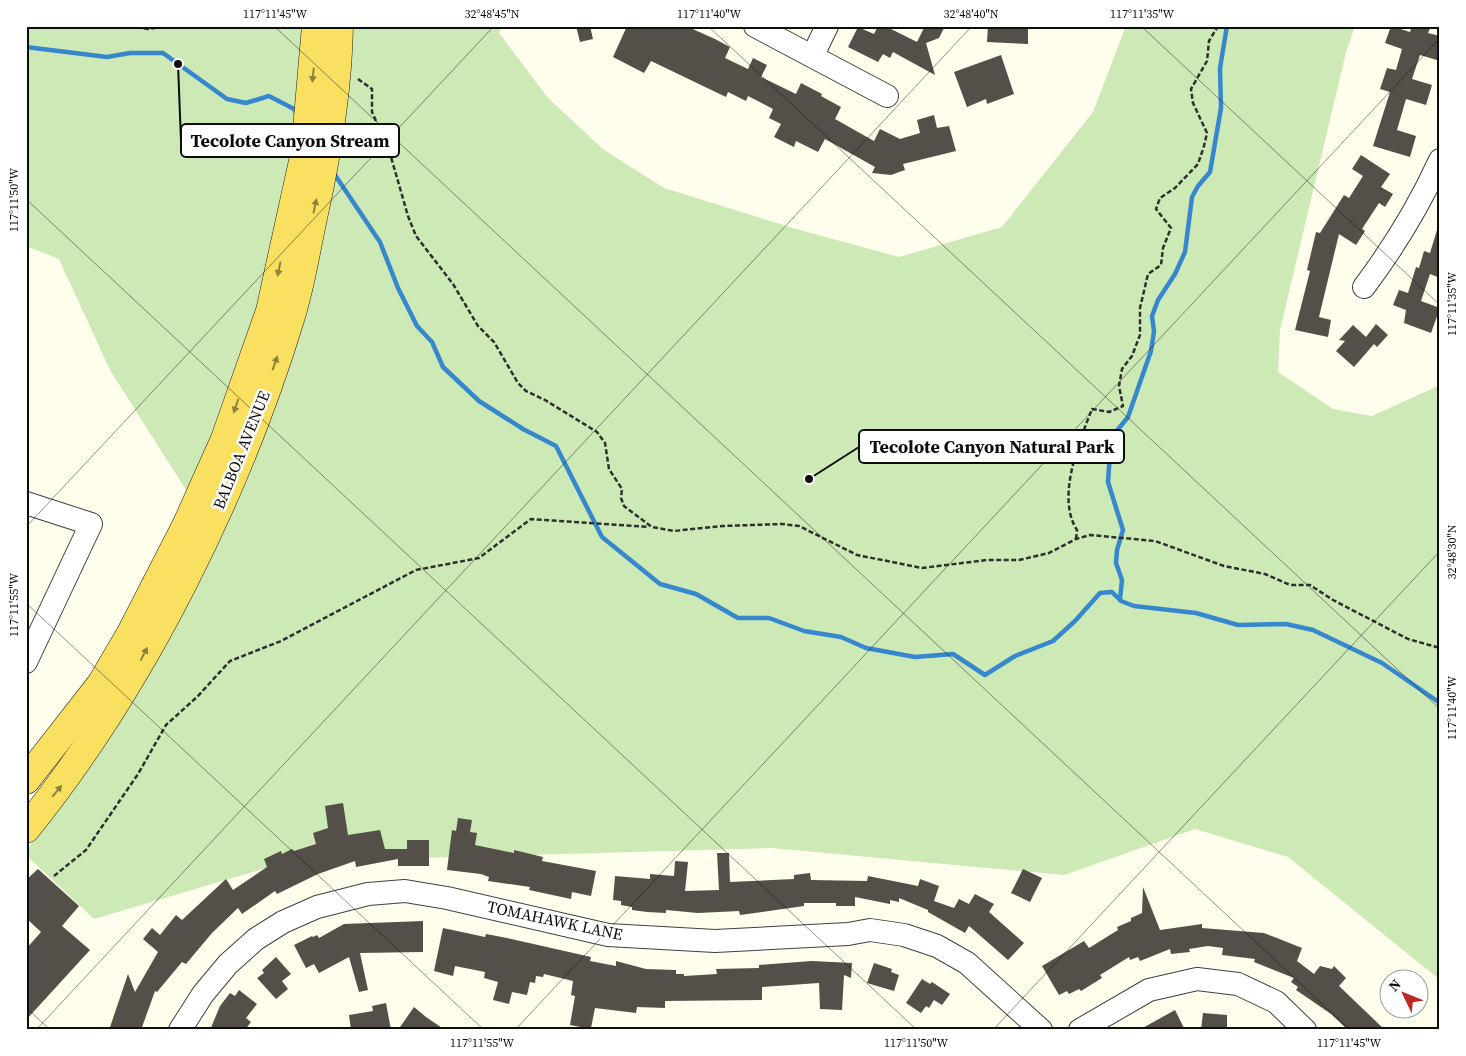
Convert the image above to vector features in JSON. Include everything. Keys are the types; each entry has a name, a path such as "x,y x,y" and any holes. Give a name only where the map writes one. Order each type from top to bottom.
{"main road":[{"name":"BALBOA AVENUE","path":"26,780 101,684 186,526 225,439 270,312 305,152 316,26"},
{"name":"BALBOA AVENUE","path":"26,829 63,783 136,669 200,548 243,452 292,315 327,153 338,62 339,26"},
{"path":"26,757 64,708 101,653 115,625 186,526"}],"street":[{"path":"756,26 887,96"},
{"path":"812,55 827,26"},
{"path":"1364,287 1391,250 1422,199 1440,160"},
{"path":"26,503 91,524 26,662"},
{"name":"TOMAHAWK LANE","path":"180,1030 203,994 228,964 256,939 283,922 317,907 368,894 405,891 447,898 608,935 716,941 848,934 870,930 904,935 937,946 967,963 1041,1030"},
{"path":"1080,1030 1149,990 1197,979 1238,984 1276,1002 1305,1030"}],"path":[{"path":"129,26 148,29 170,26"},
{"path":"1076,539 1078,530 1074,524 1067,496 1080,439 1092,409 1109,412 1123,406 1119,386 1122,369 1132,356 1140,335 1140,308 1148,274 1161,264 1163,248 1171,228 1156,209 1160,198 1175,188 1198,164 1206,133 1193,103 1191,89 1207,61 1209,42 1218,26"},
{"path":"338,62 372,89 372,112 389,150 408,216 416,236 453,284 478,326 494,342 518,383 526,391 545,400 597,432 605,443 609,468 622,489 621,498 624,506 652,527"},
{"path":"54,876 86,850 138,774 166,725 197,697 230,661 281,642 416,570 479,558 531,519 652,527 674,531 723,526 782,524 799,526 857,555 922,568 987,560 1019,560 1049,553 1076,539 1090,535 1155,541 1224,566 1266,574 1290,585 1310,585 1333,600 1408,639 1440,648"}],"green space":[{"path":"26,26 503,26 499,33 548,98 604,150 664,188 796,229 899,257 1002,227 1093,112 1126,26 1355,26 1346,52 1280,330 1278,372 1333,409 1372,416 1440,385 1440,980 1428,970 1428,968 1425,968 1288,857 1195,829 1064,875 771,848 382,859 263,869 94,919 26,855 26,851 145,680 183,613 219,542 110,370 59,259 26,246"}],"building":[{"path":"576,26 590,26 593,39 580,42"},
{"path":"627,26 686,26 715,39 730,47 725,58 748,69 753,58 767,65 761,77 796,94 801,83 822,94 821,96 841,107 835,119 874,141 880,129 900,139 920,133 917,120 934,115 937,128 949,126 956,151 903,164 905,170 891,175 872,173 875,167 825,139 818,152 796,141 794,147 774,137 781,124 769,118 773,109 748,96 746,101 728,92 726,97 651,61 644,73 613,57"},
{"path":"878,26 885,26 917,42 925,26 945,26 939,38 926,43 935,75 893,52 890,58 883,54 878,62 848,47 858,27 874,34"},
{"path":"988,26 1028,26 1028,44 987,42"},
{"path":"1391,26 1410,32 1412,26 1431,26 1428,33 1440,36 1440,61 1420,55 1412,79 1432,85 1426,105 1406,99 1397,130 1416,136 1410,157 1373,146 1390,92 1380,89 1387,68 1396,70 1402,49 1385,43"},
{"path":"1001,55 1014,94 987,104 986,99 967,107 954,72"},
{"path":"1361,155 1390,174 1381,187 1393,194 1385,207 1379,203 1362,229 1365,231 1356,245 1339,234 1319,317 1331,320 1328,337 1295,330 1310,271 1307,270 1316,232 1320,233 1344,195 1349,198 1363,176 1352,169"},
{"path":"1437,230 1440,231 1440,278 1430,274 1421,301 1440,308 1431,333 1404,323 1406,310 1393,305 1399,290 1408,293 1416,267 1419,268 1424,251 1430,253"},
{"path":"1376,324 1388,335 1377,347 1374,344 1354,367 1336,351 1345,341 1339,340 1353,325 1366,337"},
{"path":"343,803 348,835 380,830 385,849 407,849 407,840 429,840 429,866 398,866 398,859 356,867 355,861 318,874 277,894 275,891 242,914 238,908 212,933 186,964 182,962 157,992 155,991 141,1030 109,1030 128,974 135,992 158,952 143,939 152,928 160,935 176,915 182,920 226,879 233,890 267,867 264,859 281,851 282,854 292,849 294,851 316,844 313,833 328,828 325,806"},
{"path":"458,818 472,820 470,832 477,833 475,845 514,853 514,850 543,857 542,861 596,871 591,896 572,892 571,899 529,890 530,887 488,881 489,877 481,874 447,870 452,830 456,831"},
{"path":"717,853 729,853 730,882 794,879 794,875 810,873 811,880 867,881 868,876 918,886 920,879 939,886 934,901 954,908 959,899 969,904 975,894 994,904 989,912 1024,943 1008,960 969,926 965,933 928,912 928,910 899,898 899,902 890,900 890,904 855,897 855,906 836,906 836,903 804,903 804,906 740,915 739,911 698,913 666,910 666,913 647,912 632,910 632,907 621,905 621,901 613,900 615,876 650,879 650,874 674,876 675,861 688,862 685,891 719,890"},
{"path":"38,869 79,906 62,926 90,950 26,1020 26,949 41,932 26,918 26,880"},
{"path":"1023,869 1042,878 1030,902 1011,893"},
{"path":"1143,887 1160,930 1202,924 1202,928 1264,933 1302,948 1297,961 1314,974 1320,966 1332,969 1334,966 1346,978 1339,986 1385,1030 1348,1030 1331,1014 1296,990 1298,987 1291,982 1294,978 1254,962 1255,959 1222,955 1223,948 1208,946 1189,949 1190,952 1171,954 1170,949 1140,961 1138,957 1130,960 1129,957 1100,975 1102,978 1081,991 1079,989 1069,994 1067,991 1059,995 1042,966 1084,941 1089,948 1118,930 1117,927 1131,921 1131,918 1142,913"},
{"path":"423,921 423,952 360,953 368,990 359,992 349,957 319,973 314,964 306,968 294,945 312,936 317,935 319,938 344,924"},
{"path":"443,928 485,937 486,934 507,938 591,957 590,961 616,966 616,961 646,969 676,970 676,974 684,974 684,976 717,974 716,969 759,968 759,965 812,961 852,963 851,978 844,975 842,1010 820,1009 819,983 762,987 762,1000 665,1001 665,1008 637,1007 636,1013 595,1008 591,1028 586,1028 570,1025 575,996 571,995 573,981 544,974 543,977 536,976 535,983 530,982 527,995 512,992 509,1004 493,1000 498,982 484,978 485,972 455,966 453,976 434,971"},
{"path":"276,957 291,974 282,981 288,989 276,999 257,978 264,973 262,970"},
{"path":"874,963 892,969 891,972 899,975 894,991 867,983"},
{"path":"922,979 930,984 932,982 950,994 942,1005 934,1000 929,1008 926,1006 921,1013 906,1003"},
{"path":"239,990 257,1004 246,1018 251,1022 245,1030 210,1030 220,1006 230,993 235,996"},
{"path":"386,1003 391,1030 351,1030 349,1015 373,1011 372,1006"},
{"path":"414,1007 426,1017 445,1030 398,1030"},
{"path":"1175,1010 1185,1030 1139,1030"},
{"path":"1203,1013 1227,1015 1227,1030 1201,1030"}],"waterway":[{"path":"1120,599 1122,580 1116,563 1117,550 1123,530 1108,482 1111,438 1128,417 1151,351 1154,331 1152,316 1158,300 1175,274 1185,252 1192,197 1198,186 1210,172 1221,108 1220,68 1227,26"},
{"path":"26,47 107,57 130,53 163,53 227,99 246,103 269,96 294,109 297,115"},
{"path":"335,175 380,242 398,288 417,326 432,342 443,367 479,401 523,429 556,446 602,537 660,584 696,594 738,618 769,618 804,631 841,637 866,648 915,657 953,654 985,675 1015,656 1053,641 1075,621 1100,593 1112,592 1121,601 1134,606 1196,613 1238,625 1286,624 1313,630 1382,663 1440,703"}],"place":[{"name":"Tecolote Canyon Stream","path":"178,64"},
{"name":"Tecolote Canyon Natural Park","path":"809,479"}]}
